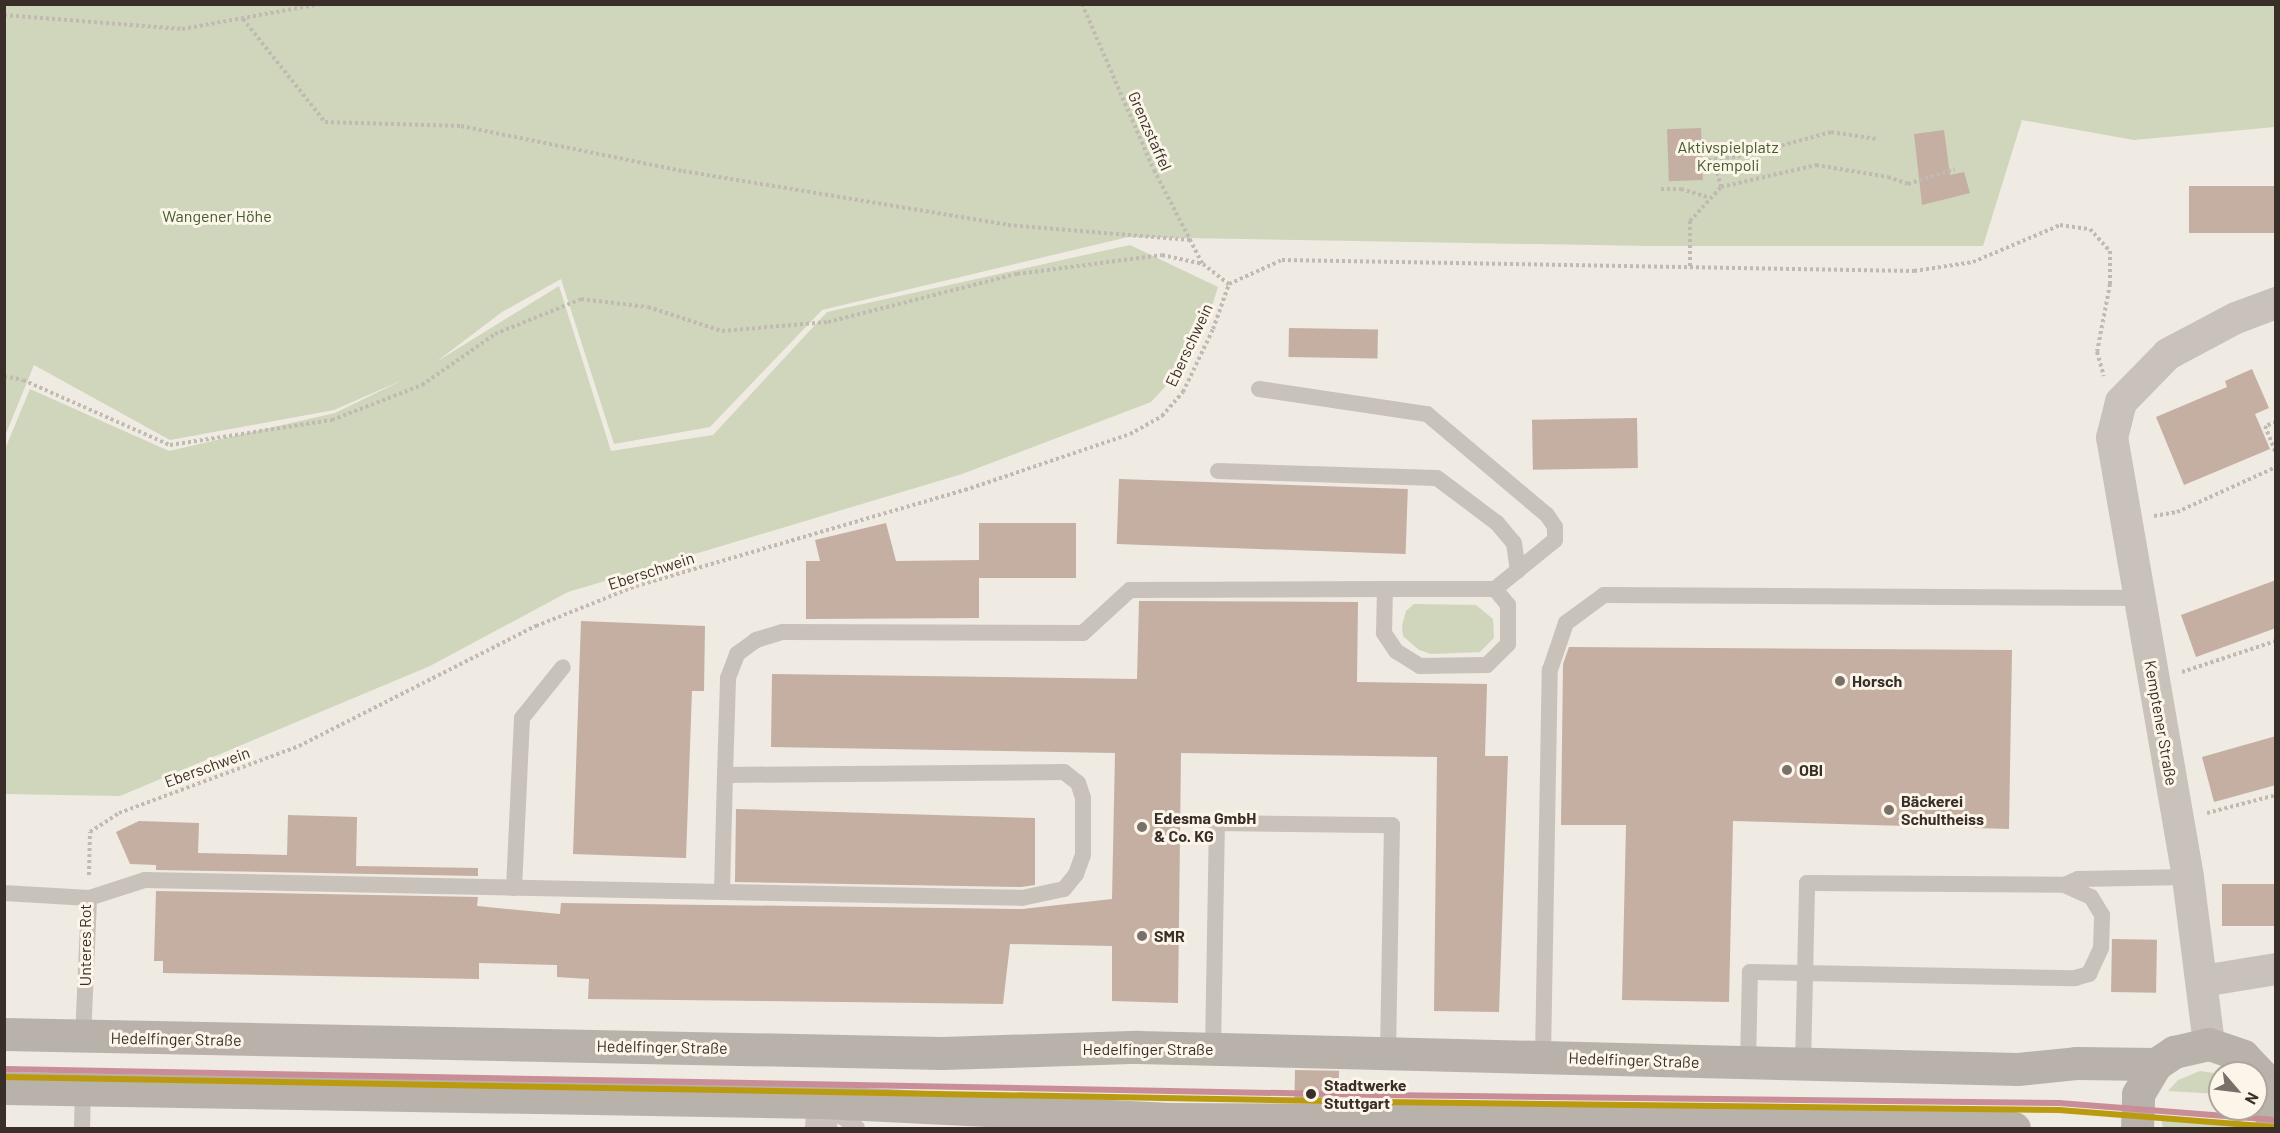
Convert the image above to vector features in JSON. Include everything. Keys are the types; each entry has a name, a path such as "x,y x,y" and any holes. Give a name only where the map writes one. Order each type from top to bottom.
{"street":[{"path":"2121,402 2168,354 2236,318 2276,303"},
{"name":"Kemptener Straße","path":"2121,402 2112,438 2188,877 2203,981 2209,1044"},
{"path":"2203,981 2276,969"},
{"name":"Hedelfinger Straße","path":"4,1034 83,1038 942,1053 1138,1047 1543,1057 1748,1065 2018,1069 2076,1063 2156,1064 2174,1052 2209,1044"},
{"path":"2209,1044 2243,1056 2269,1077 2273,1106 2271,1128"},
{"path":"2137,1128 2138,1094 2156,1064"},
{"path":"4,1088 83,1087 822,1115 1034,1120 1703,1122 2014,1128"}],"lane":[{"path":"723,892 728,678 737,654 756,640 783,632 1083,633 1130,590 1495,589 1555,540 1555,527 1547,515 1428,414 1259,389"},
{"path":"1218,471 1437,478 1497,523 1514,543 1518,571"},
{"path":"1385,589 1384,633 1396,651 1420,666 1487,665 1508,644 1508,605 1495,589"},
{"path":"1543,1057 1550,670 1566,623 1604,595 2139,598"},
{"path":"514,888 522,718 563,667"},
{"path":"89,898 145,880 1022,898 1064,889 1076,874 1083,855 1083,798 1078,783 1064,772 725,775"},
{"path":"1213,1049 1217,823 1392,825 1388,1053"},
{"path":"2064,885 2078,879 2188,877"},
{"path":"1748,1065 1750,972 2074,978 2089,974 2101,948 2102,915 2091,897 2064,885 1807,883 1804,955 1803,1065"},
{"name":"Unteres Rot","path":"4,893 89,898 83,1038"},
{"path":"82,1128 83,1087"},
{"path":"822,1115 857,1128"}],"path":[{"path":"4,15 182,29 321,4"},
{"name":"Grenzstaffel","path":"1082,4 1154,170 1203,264"},
{"path":"243,19 325,122 461,126 683,171 1008,225 1190,240"},
{"path":"1702,161 1714,161 1831,132 1876,139"},
{"path":"1714,161 1720,187"},
{"path":"1690,266 1690,221 1708,197 1720,187 1816,165 1888,177 1908,184 1955,169"},
{"path":"1661,189 1708,197"},
{"path":"4,376 23,380 170,445 332,420 422,385 495,334 581,299 648,307 722,331 828,322 1029,273 1162,255 1203,264 1229,284 1282,260 1914,271 1973,262 2060,225 2090,229 2110,251 2110,284 2097,352 2103,375 2121,402"},
{"name":"Eberschwein","path":"89,898 90,832 119,813 299,746 536,626 636,586 954,493 1130,434 1162,416 1183,392 1213,329 1229,284"},
{"path":"2276,422 2265,426 2276,453"},
{"path":"2126,520 2177,512 2276,466"},
{"path":"2153,681 2276,641"},
{"path":"2179,821 2276,795"}],"green space":[{"name":"Wangener Höhe","path":"5,5 2275,5 2275,127 2134,140 2022,120 1983,246 1649,246 1128,237 822,310 710,427 614,444 561,279 502,312 436,362 559,286 611,451 713,435 827,312 1130,245 1218,287 1205,328 1186,364 1151,402 962,474 568,592 430,666 120,796 5,794 5,449 30,389 169,451 335,413 405,379 334,410 170,440 34,365 5,436"},
{"path":"1414,604 1476,605 1493,619 1494,638 1480,652 1431,654 1419,650 1403,636 1402,626 1406,611"},
{"path":"2200,1071 2208,1072 2208,1093 2168,1091 2178,1080"},
{"path":"2161,1118 2247,1127 2163,1128"}],"building":[{"path":"1701,128 1703,180 1669,181 1667,129"},
{"path":"1944,130 1950,175 1964,172 1970,193 1922,205 1914,134"},
{"path":"2189,186 2276,186 2276,233 2189,233"},
{"path":"1289,328 1378,330 1377,359 1288,357"},
{"path":"2252,369 2269,408 2255,414 2270,449 2184,485 2156,417 2227,387 2225,381"},
{"path":"1637,418 1638,468 1533,470 1532,420"},
{"path":"1119,479 1408,489 1406,554 1117,544"},
{"path":"886,523 896,561 979,560 979,618 806,619 806,561 820,561 815,540"},
{"path":"979,523 1076,523 1076,578 979,578"},
{"path":"2276,580 2276,628 2196,657 2181,615"},
{"path":"1139,601 1358,602 1357,682 1487,684 1485,756 1508,756 1499,1012 1434,1011 1437,757 1181,753 1178,1003 1112,1001 1112,946 1010,944 1003,1004 588,999 589,979 557,977 557,965 479,963 479,979 163,973 163,961 154,961 156,891 478,897 477,906 560,914 561,903 1022,909 1112,899 1115,753 771,747 772,674 1137,679"},
{"path":"581,621 705,626 704,691 692,691 686,858 573,854"},
{"name":"OBI","path":"1569,647 2012,650 2009,829 1733,821 1729,1002 1622,1000 1626,825 1561,825 1563,664"},
{"path":"2276,736 2276,785 2214,802 2202,757"},
{"path":"736,809 1035,818 1035,885 1021,887 735,882"},
{"path":"288,815 357,817 356,866 478,868 478,876 156,870 156,865 130,864 116,832 139,821 199,823 198,853 287,855"},
{"path":"2222,884 2276,884 2276,926 2222,926"},
{"path":"2112,939 2157,940 2156,993 2111,992"},
{"path":"1295,1070 1339,1071 1338,1102 1294,1101"}],"transit line":[{"path":"4,1069 1381,1095 2059,1103 2276,1120"},
{"path":"4,1077 1381,1102 2059,1110 2275,1127"}],"place":[{"name":"Horsch","path":"1840,681"},
{"name":"OBI","path":"1787,770"},
{"name":"Bäckerei Schultheiss","path":"1889,810"},
{"name":"Edesma GmbH & Co. KG","path":"1142,827"},
{"name":"SMR","path":"1142,936"},
{"name":"Stadtwerke Stuttgart","path":"1311,1094"}],"park label":[{"name":"Aktivspielplatz Krempoli","path":"1728,156"}]}
